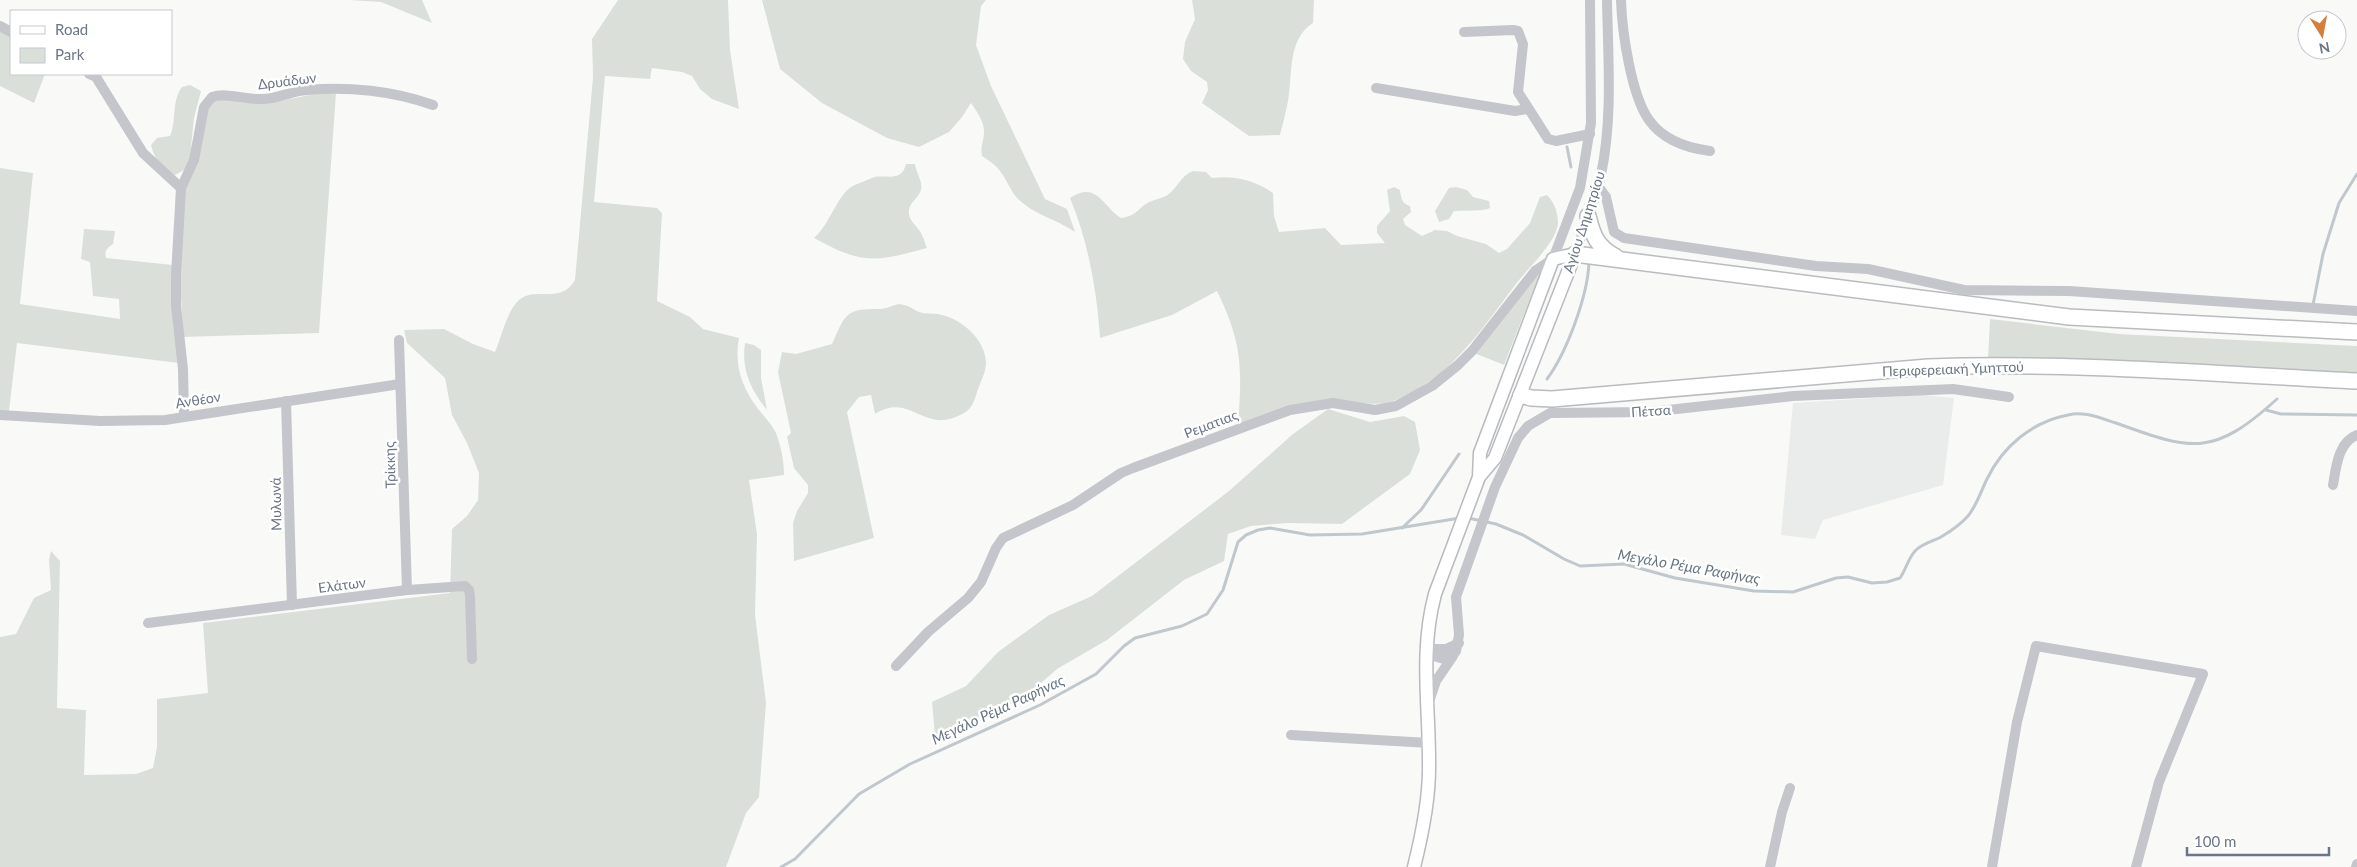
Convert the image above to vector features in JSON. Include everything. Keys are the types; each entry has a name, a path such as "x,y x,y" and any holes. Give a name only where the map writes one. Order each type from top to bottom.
{"highway":[{"path":"1588,216 1592,233 1600,246 1619,259"},
{"path":"1575,254 2068,317 2357,332"},
{"name":"Περιφερειακή Υμηττού","path":"1521,395 1531,398 1558,398 1928,367 1968,366 2060,367 2357,381"}],"main road":[{"path":"1414,867 1428,797 1429,743 1426,710 1426,649 1430,613 1479,477 1480,454 1553,258 1575,254"},
{"name":"Αγίου Δημητρίου","path":"1521,395 1575,254"},
{"path":"1479,477 1495,458 1521,395 1504,388"}],"street":[{"name":"Αγίου Δημητρίου","path":"1553,258 1580,188 1590,134 1592,98 1590,0"},
{"name":"Αγίου Δημητρίου","path":"1575,254 1598,186 1608,124 1607,0"},
{"path":"1621,0 1622,28 1644,112 1658,130 1669,138 1696,150 1710,152"},
{"path":"1464,32 1513,30 1521,34 1523,44 1518,87 1520,97 1528,109 1550,140 1590,134"},
{"path":"91,75 96,78 144,153 181,188 176,306 183,369 184,415"},
{"path":"1376,88 1515,111 1528,109"},
{"name":"Δρυάδων","path":"181,188 194,160 204,108 212,96 261,99 308,90 338,89 396,95 433,105"},
{"path":"1598,186 1606,196 1614,232 1624,238 1816,266 1868,269 1964,290 2069,291 2357,311"},
{"name":"Ρεματιας","path":"896,666 928,632 968,598 981,582 996,548 1003,538 1073,504 1121,473 1276,414 1333,402 1381,410 1396,406 1413,398 1458,365 1472,351 1535,271 1553,258"},
{"name":"Τρίκκης","path":"398,340 407,590"},
{"name":"Ανθέον","path":"0,415 133,421 165,420 184,415 400,384"},
{"name":"Πέτσα","path":"1457,647 1456,611 1459,585 1495,487 1518,438 1528,426 1550,413 1650,412 1793,396 1945,389 2009,397"},
{"name":"Μυλωνά","path":"286,401 292,605"},
{"path":"2333,485 2339,457 2346,443 2357,435"},
{"name":"Ελάτων","path":"148,623 407,590 465,586 469,590 472,659"},
{"path":"1992,867 2018,722 2036,646 2203,674 2159,782 2136,867"},
{"path":"1426,649 1446,650 1457,647"},
{"path":"1426,710 1436,681 1457,647"},
{"path":"1291,735 1429,743"},
{"path":"1770,867 1782,812 1790,788"}],"shaded area":[{"path":"1922,395 1954,398 1943,485 1823,520 1815,539 1781,535 1793,403"}],"green space":[{"path":"349,0 422,0 432,23 381,2"},
{"path":"618,0 728,0 730,50 739,109 712,99 700,89 692,76 682,72 652,68 650,79 605,76 594,202 657,208 662,213 657,301 690,317 703,329 739,338 738,358 744,385 753,402 774,430 782,454 784,475 749,480 757,534 755,615 766,703 759,797 746,813 726,867 0,867 0,637 16,634 34,598 51,590 49,560 51,551 60,561 57,708 86,710 84,775 136,774 153,768 157,747 157,699 208,693 203,623 450,593 452,529 467,516 478,500 479,473 467,443 452,415 445,378 407,343 404,330 444,329 473,344 495,352 507,319 517,302 523,297 531,295 562,292 569,288 575,280 593,77 592,39"},
{"path":"762,0 986,0 981,6 976,45 991,86 1045,199 1067,209 1075,232 1024,204 1017,198 998,169 982,156 984,128 980,117 971,103 949,132 919,147 887,138 822,103 780,69"},
{"path":"1192,0 1314,0 1313,23 1299,38 1295,48 1288,101 1280,135 1249,136 1202,103 1208,90 1207,82 1191,71 1183,59 1185,42 1195,19"},
{"path":"0,31 10,36 10,75 45,75 34,103 0,86"},
{"path":"190,85 201,91 194,118 190,157 186,169 175,175 159,163 151,145 157,138 170,136 176,99 182,87"},
{"path":"320,93 336,93 319,333 183,337 180,278 185,189 206,110 214,99 269,103"},
{"path":"906,164 915,164 920,180 921,190 911,204 909,214 920,231 927,248 894,256 869,258 845,253 814,238 824,226 843,195 854,185 874,177 898,175 904,170"},
{"path":"0,168 33,173 20,304 120,319 119,299 93,296 90,262 81,259 84,229 115,231 113,244 106,252 106,258 173,265 173,326 179,363 17,343 9,411 0,411"},
{"path":"1193,171 1206,172 1212,178 1236,178 1266,188 1273,193 1274,216 1279,232 1325,228 1341,245 1385,243 1377,233 1377,226 1390,211 1387,190 1394,187 1400,190 1402,200 1410,206 1411,212 1403,219 1405,225 1422,236 1435,230 1447,231 1457,236 1486,244 1499,253 1507,249 1530,223 1540,197 1547,195 1556,211 1557,230 1537,260 1474,339 1453,362 1427,383 1391,402 1373,404 1326,400 1238,426 1239,357 1232,327 1217,291 1172,315 1100,338 1097,302 1091,267 1082,231 1070,198 1079,193 1087,192 1093,194 1099,197 1121,218 1127,217 1144,205 1168,195 1186,175"},
{"path":"1456,187 1467,190 1473,197 1489,201 1490,208 1454,211 1449,219 1439,222 1435,211 1449,188"},
{"path":"1540,273 1504,365 1474,353 1523,290"},
{"path":"899,304 920,312 937,314 958,321 977,339 985,354 986,365 974,400 964,413 950,419 938,420 899,408 888,408 875,414 871,395 859,397 847,412 874,538 794,561 793,523 797,511 808,493 808,485 794,468 787,437 791,433 778,372 782,352 796,354 832,344 840,325 853,312 882,309"},
{"path":"1990,319 2119,334 2357,346 2357,373 1988,359"},
{"path":"745,343 754,345 761,350 761,378 767,410 756,395 748,379 744,362"},
{"path":"1328,409 1370,422 1404,416 1415,422 1420,450 1410,474 1342,524 1287,523 1251,526 1228,534 1224,561 1184,580 1107,640 1057,669 1023,699 935,736 932,702 966,686 998,652 1049,615 1092,596 1229,491 1293,434"}],"waterway":[{"path":"1567,147 1571,167"},
{"name":"Μεγάλο Ρέμα Ραφήνας","path":"2313,305 2323,254 2339,203 2357,174"},
{"path":"1547,379 1555,368 1575,323 1585,290 1589,262"},
{"name":"Μεγάλο Ρέμα Ραφήνας","path":"1468,518 1496,524 1523,535 1580,566 1624,564 1675,578 1754,591 1793,592 1836,578 1848,577 1872,583 1887,582 1900,578 1915,551 1945,535 1968,516 2001,456 2020,437 2042,423 2068,415 2086,414 2165,439 2184,443 2201,443 2218,439 2236,431 2277,399"},
{"path":"2266,410 2281,414 2357,415"},
{"path":"1402,528 1421,510 1459,454"},
{"name":"Μεγάλο Ρέμα Ραφήνας","path":"781,867 795,859 859,794 910,764 1040,705 1096,674 1124,646 1135,638 1182,626 1207,614 1223,590 1238,542 1246,535 1270,528 1310,535 1362,534 1460,518"}]}
